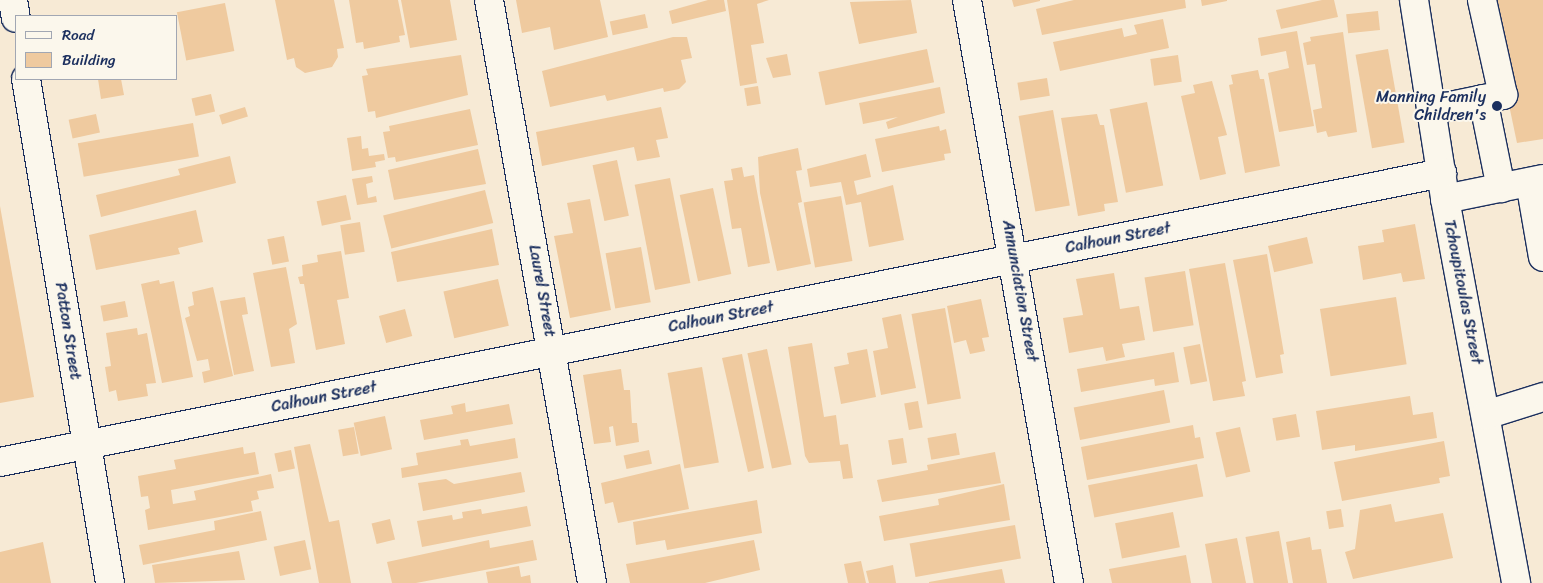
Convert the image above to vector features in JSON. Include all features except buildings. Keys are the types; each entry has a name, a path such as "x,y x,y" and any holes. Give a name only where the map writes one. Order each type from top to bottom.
{"street":[{"path":"13,0 16,15"},
{"name":"Laurel Street","path":"489,0 553,351 592,583"},
{"name":"Annunciation Street","path":"967,0 1014,258 1069,583"},
{"name":"Tchoupitoulas Street","path":"1414,0 1444,186 1516,583"},
{"path":"1431,110 1503,95 1482,0"},
{"name":"Patton Street","path":"26,80 110,583"},
{"path":"1483,99 1501,188"},
{"path":"1536,180 1543,257"},
{"name":"Calhoun Street","path":"0,462 1014,258 1444,186 1501,188 1536,180"},
{"path":"1486,415 1543,397"}],"place":[{"name":"Manning Family Children's","path":"1497,106"}]}
